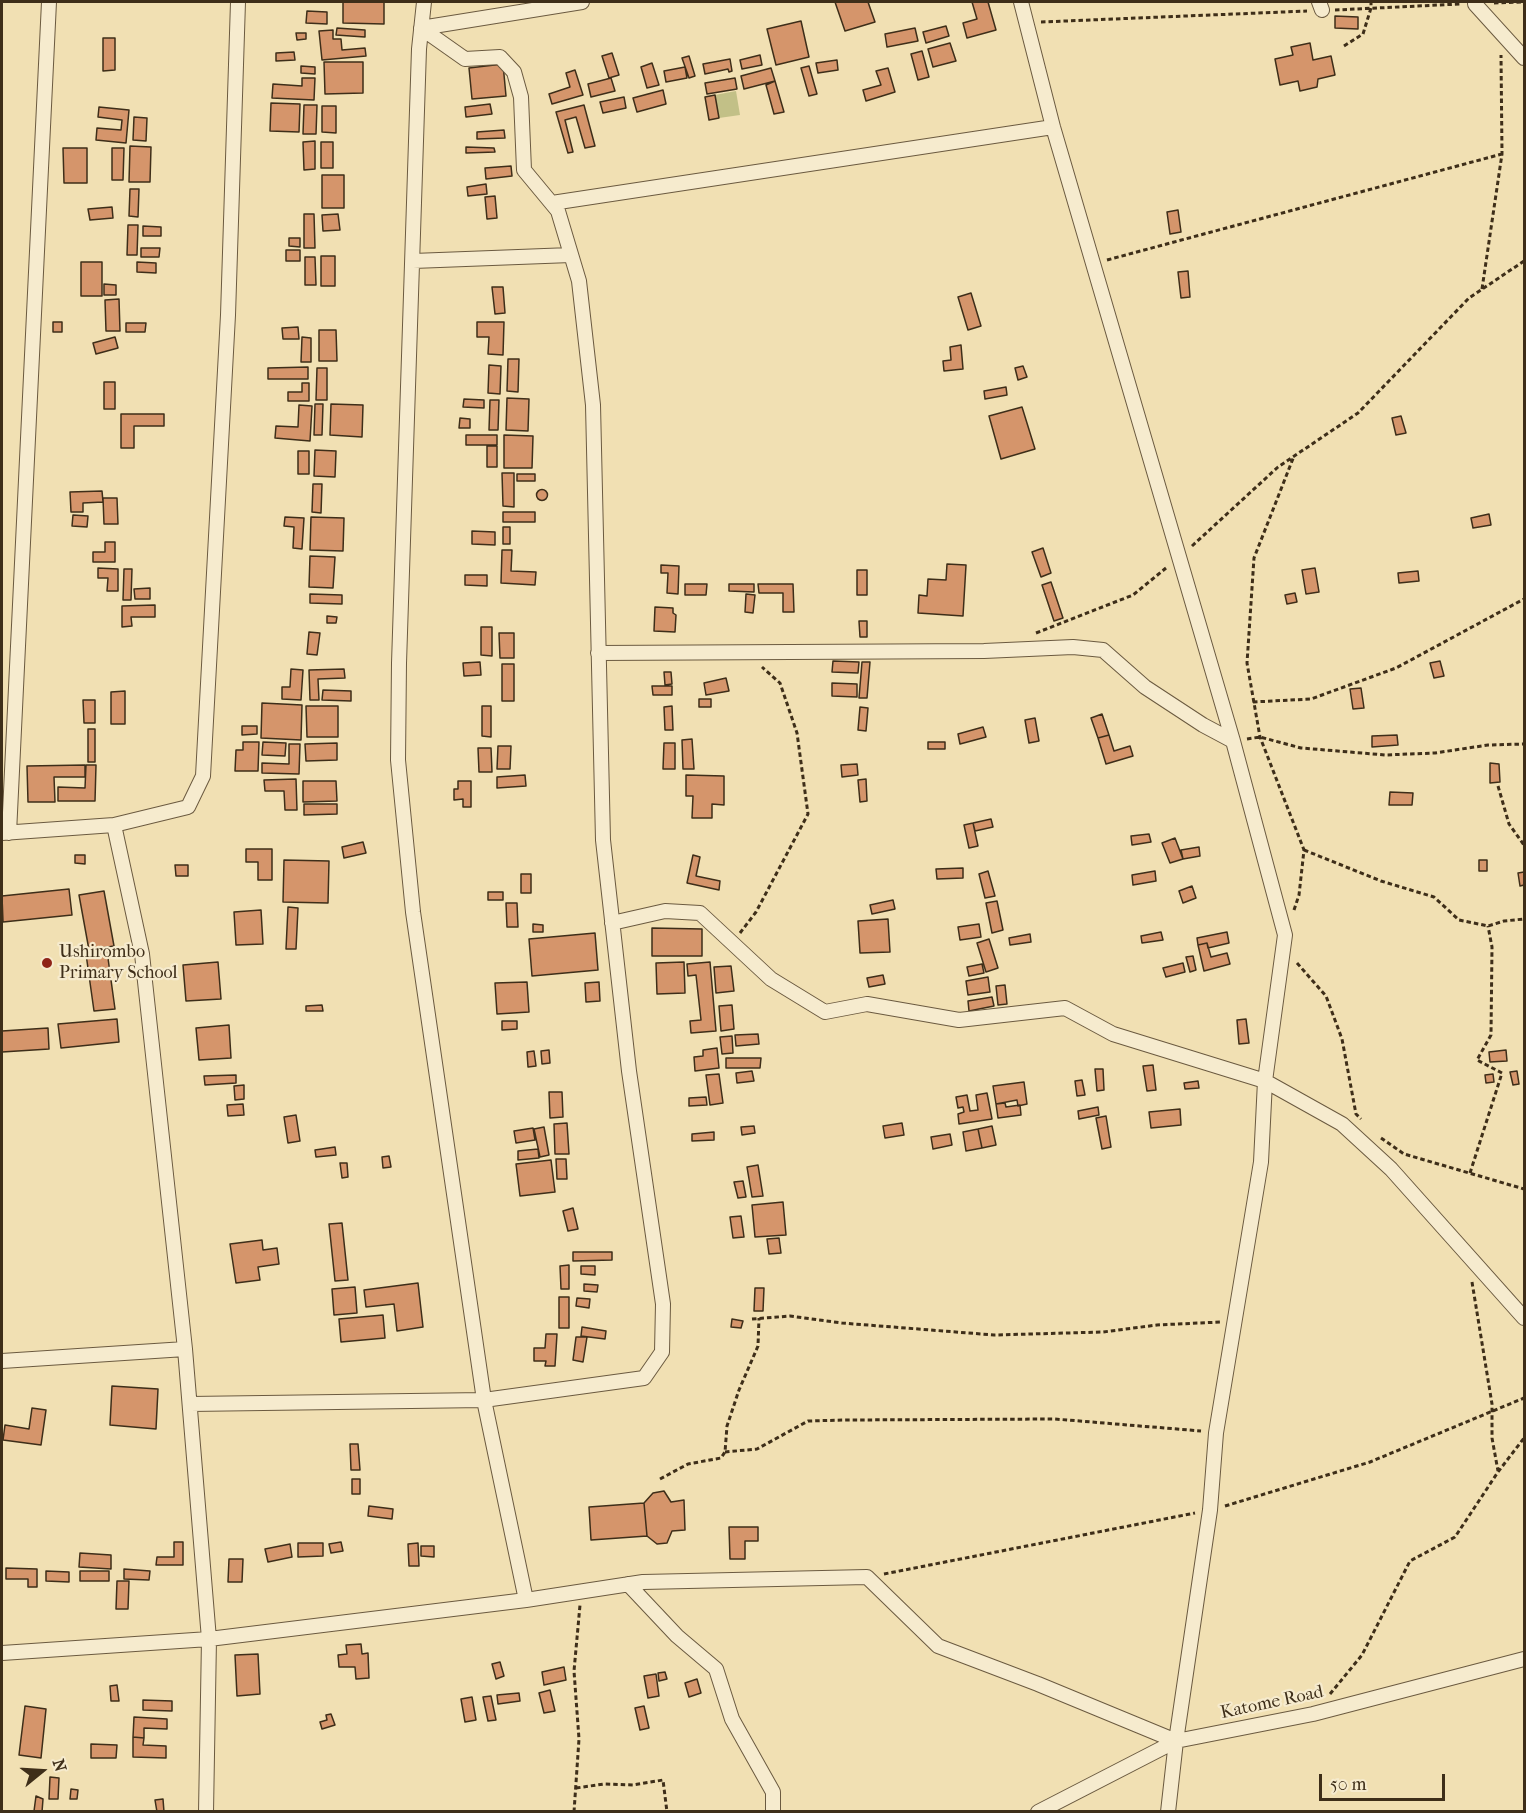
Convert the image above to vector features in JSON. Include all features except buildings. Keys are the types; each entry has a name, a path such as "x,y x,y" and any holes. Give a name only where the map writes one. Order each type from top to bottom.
{"street":[{"path":"49,2 5,833 114,825 188,807 203,776 228,315 238,2"},
{"path":"424,2 421,28 399,663 398,760 413,912 484,1400 526,1600"},
{"path":"421,28 582,2"},
{"path":"1021,2 1053,127 1233,741 1285,935 1265,1081 1261,1162 1216,1433 1210,1510 1176,1741 1168,1812"},
{"path":"1475,4 1524,58"},
{"path":"189,1404 484,1400 644,1378 663,1352 663,1305 629,1071 603,840 593,405 579,281 558,211 524,170 521,97 514,72 500,57 465,59 421,28"},
{"path":"552,203 1053,127"},
{"path":"413,261 571,255"},
{"path":"598,653 984,651 1073,647 1103,650 1145,687 1203,725 1233,741"},
{"path":"114,825 142,954 185,1349 209,1639 206,1812"},
{"path":"612,923 665,911 700,913 771,979 825,1011 867,1004 959,1020 1065,1008 1113,1034 1265,1081 1342,1124 1391,1169 1524,1318"},
{"path":"2,1361 185,1349"},
{"path":"2,1653 209,1639 526,1600 643,1582 867,1577 938,1646 1049,1688 1176,1741"},
{"path":"628,1584 677,1636 716,1669 732,1719 773,1792 773,1812"},
{"name":"Katome Road","path":"1038,1812 1176,1741 1314,1714 1524,1659"}],"path":[{"path":"1344,46 1363,34 1371,2"},
{"path":"1027,23 1320,6 1371,8 1524,2"},
{"path":"1482,289 1502,154 1501,30"},
{"path":"1093,264 1502,154"},
{"path":"1029,635 1133,595 1179,558 1278,467 1358,413 1469,298 1524,261"},
{"path":"1294,456 1254,558 1247,663 1260,737 1304,850 1299,895 1285,935 1297,963 1326,996 1342,1039 1356,1114 1364,1121"},
{"path":"1253,702 1311,699 1385,672 1524,599"},
{"path":"732,943 756,912 808,814 797,733 780,683 747,653"},
{"path":"1233,741 1260,737 1301,748 1385,755 1435,753 1488,745 1524,744"},
{"path":"1498,786 1509,824 1524,845"},
{"path":"1304,850 1381,881 1434,897 1459,920 1488,926 1504,921 1524,919"},
{"path":"1470,1173 1503,1072 1477,1060 1491,1035 1492,947 1488,926"},
{"path":"1379,1136 1404,1154 1524,1189"},
{"path":"1471,1259 1472,1285 1492,1404 1492,1437 1498,1472"},
{"path":"753,1319 790,1316 842,1323 994,1335 1103,1332 1157,1325 1234,1321"},
{"path":"660,1479 688,1464 721,1458 725,1452 727,1426 739,1390 758,1346 759,1318"},
{"path":"725,1452 757,1449 808,1421 1055,1419 1216,1433"},
{"path":"1314,1714 1362,1655 1410,1561 1455,1537 1498,1472 1524,1438"},
{"path":"574,1812 579,1739 574,1671 582,1592"},
{"path":"576,1788 604,1784 633,1785 663,1780 667,1812"}],"shaded area":[{"path":"736,91 740,115 719,118 715,95"}],"place":[{"name":"Ushirombo Primary School","path":"47,963"}]}
